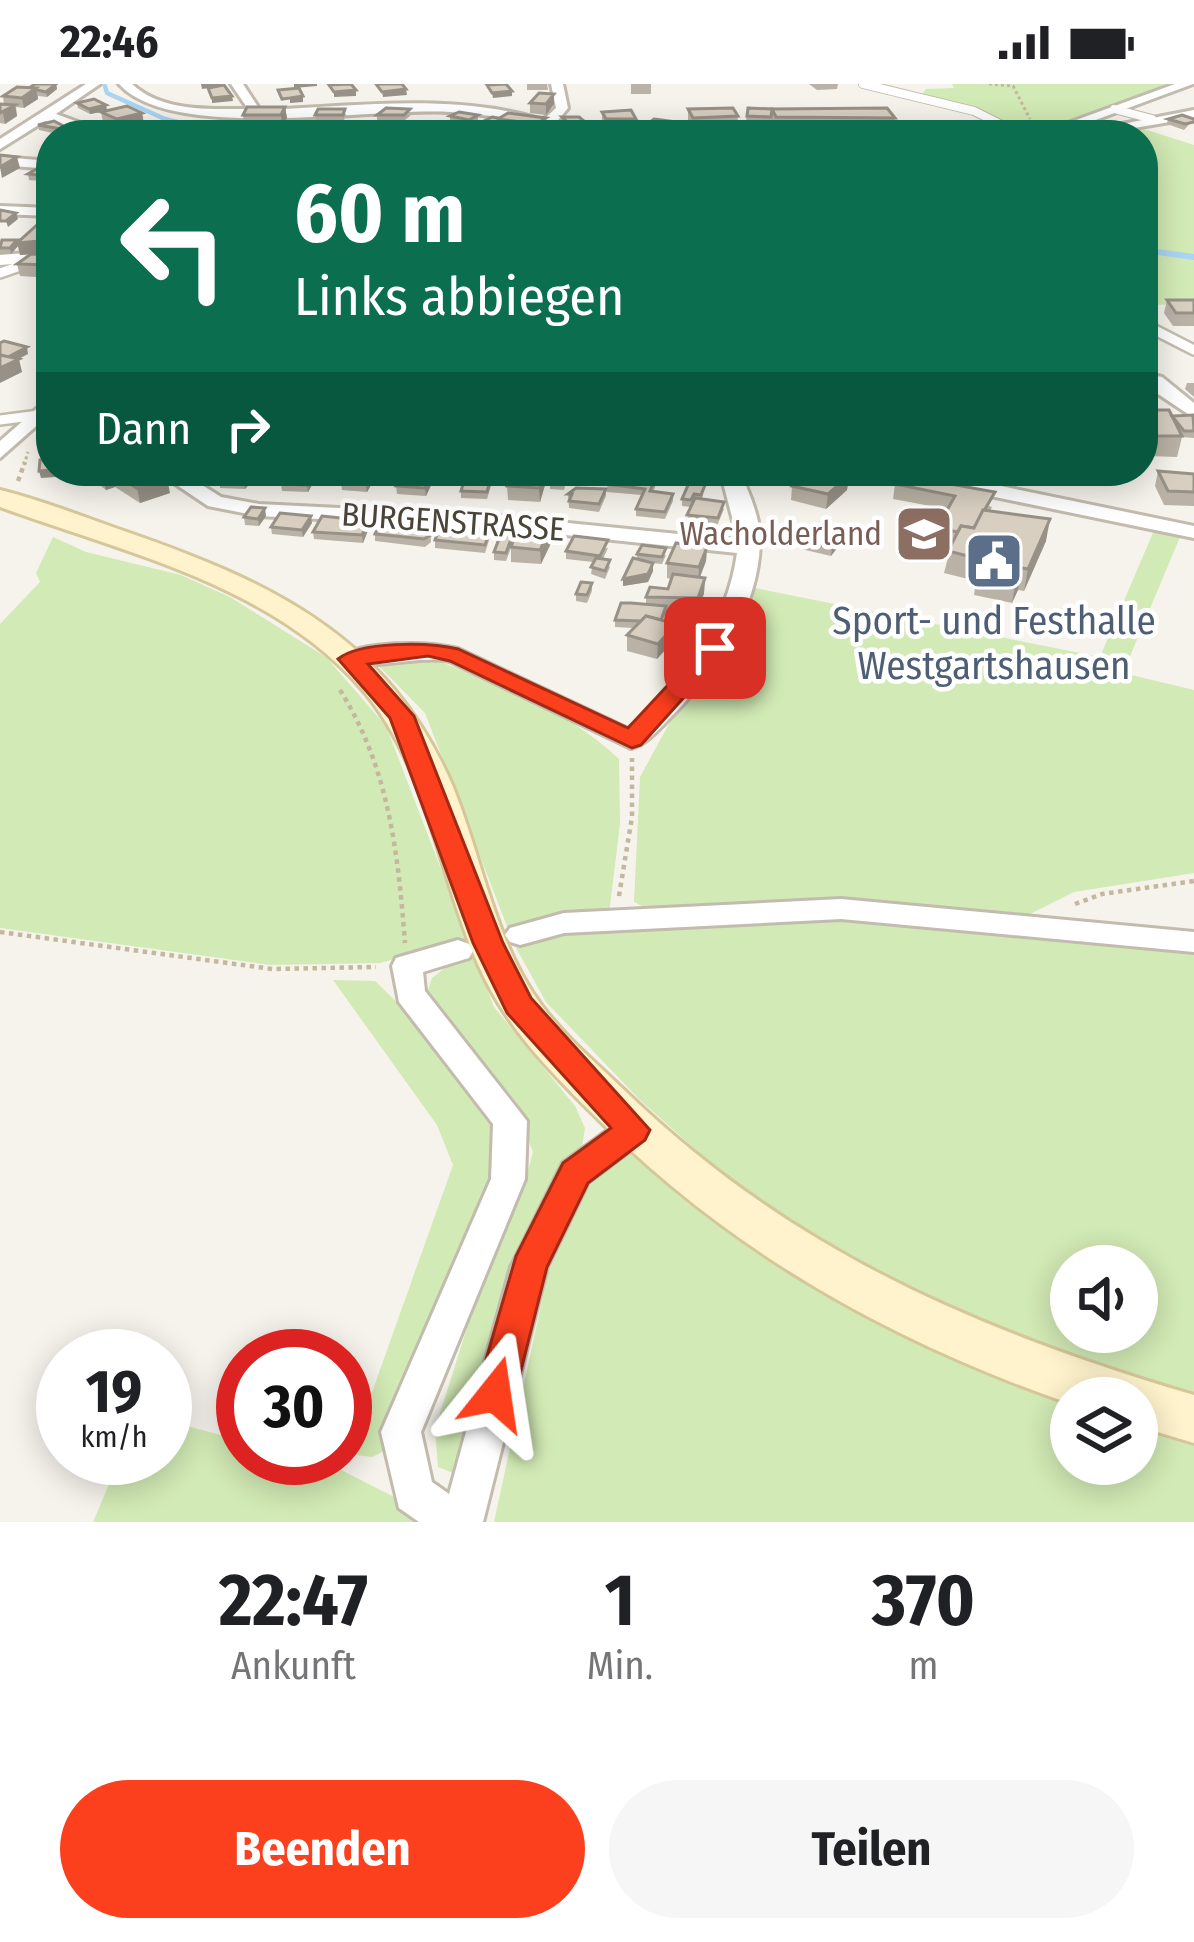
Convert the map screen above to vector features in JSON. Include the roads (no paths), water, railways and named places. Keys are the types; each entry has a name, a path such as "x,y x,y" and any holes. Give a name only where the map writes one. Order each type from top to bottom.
{"main road":[{"path":"8,492 219,577 307,623 342,671 402,716 488,943 518,1005 633,1130 701,1189 794,1256 856,1292 989,1351 1063,1377"},
{"path":"1158,1408 1194,1419"}],"street":[{"path":"0,146 94,84"},
{"path":"125,84 132,97 166,110 416,107 507,120"},
{"path":"237,84 255,111"},
{"path":"554,120 562,108 557,84"},
{"path":"1084,120 1186,84"},
{"path":"416,107 425,100 419,89"},
{"path":"1147,120 1194,114"},
{"path":"39,117 66,120"},
{"path":"0,161 36,164"},
{"path":"0,210 36,211"},
{"path":"0,260 36,257"},
{"path":"1158,384 1194,412"},
{"path":"7,447 36,418"},
{"name":"BURGENSTRASSE","path":"189,486 214,502 259,510 499,523 748,548"},
{"path":"342,671 428,649 458,656 632,740 715,648 732,617 748,548 735,486"},
{"path":"971,486 1194,532"},
{"path":"520,935 564,923 841,909 1194,942"},
{"path":"458,952 406,966 410,994 510,1121 508,1179 401,1432 415,1494 458,1522 529,1267 575,1173 633,1130"}],"lane":[{"path":"863,84 974,111 992,120"},
{"path":"1114,109 1152,119"},
{"path":"0,273 36,261"},
{"path":"1158,332 1194,350"},
{"path":"0,420 36,411"}],"waterway":[{"path":"105,86 107,93 169,120"},
{"path":"1158,252 1194,257"}],"place":[{"name":"Wacholderland","path":"924,534"},
{"name":"Sport- und Festhalle Westgartshausen","path":"994,561"}]}
